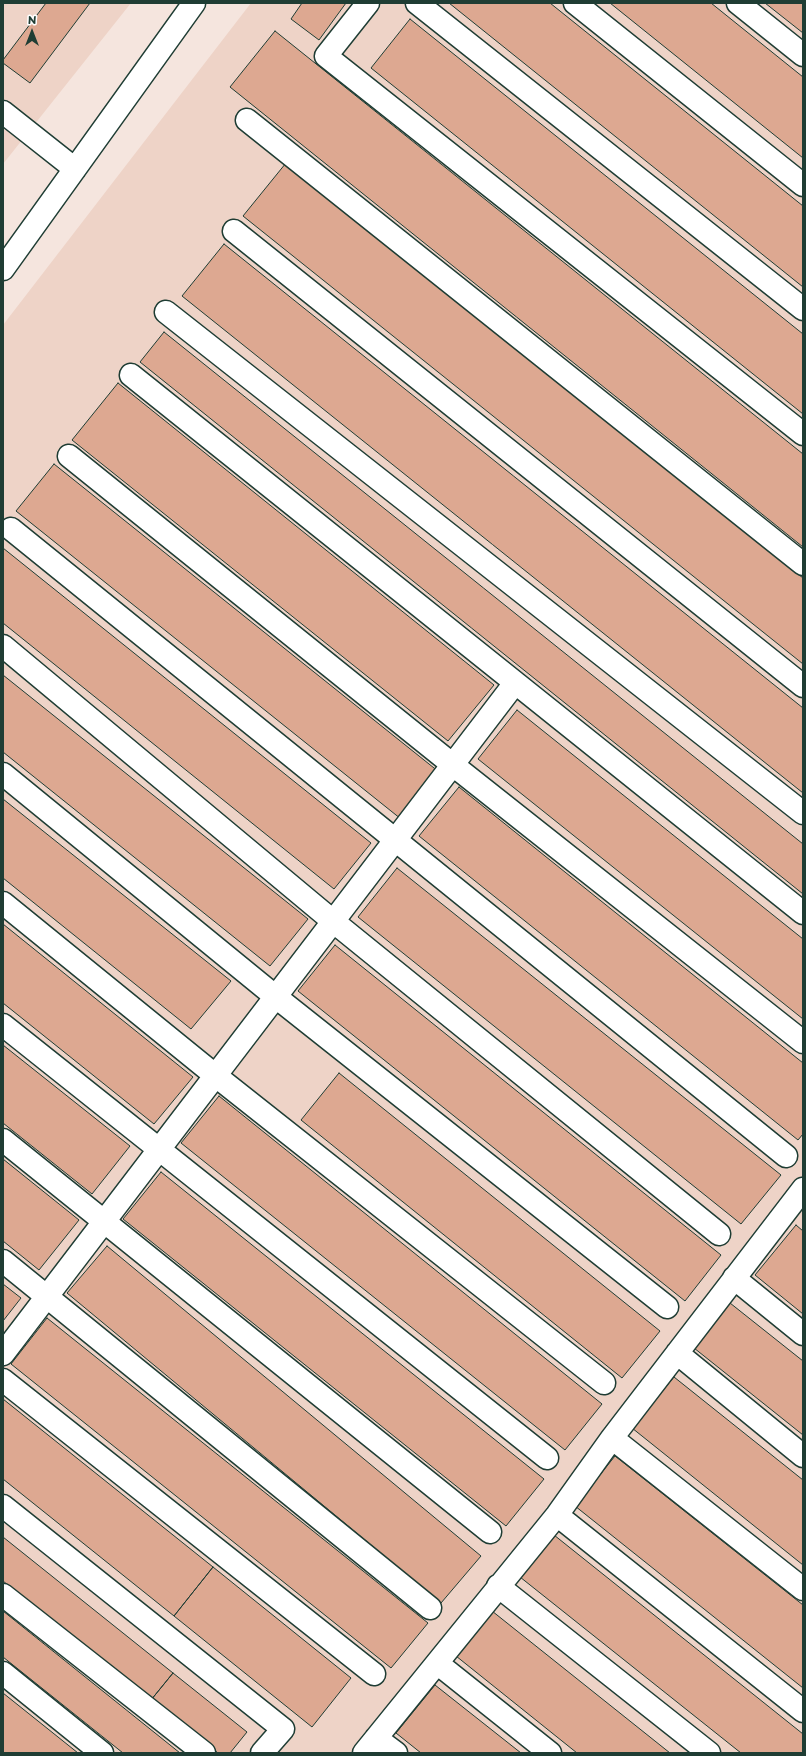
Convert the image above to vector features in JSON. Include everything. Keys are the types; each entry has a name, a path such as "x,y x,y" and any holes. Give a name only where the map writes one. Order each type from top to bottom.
{"street":[{"path":"3,269 194,3"},
{"path":"368,3 326,56 803,434"},
{"path":"417,3 803,309"},
{"path":"575,3 803,185"},
{"path":"738,3 803,55"},
{"path":"3,112 75,169"},
{"path":"247,120 803,564"},
{"path":"234,231 803,686"},
{"path":"166,312 803,813"},
{"path":"131,376 803,913"},
{"path":"69,456 453,765 803,1042"},
{"path":"11,528 786,1156"},
{"path":"3,646 334,922 719,1234"},
{"path":"3,1354 515,683"},
{"path":"3,774 276,997 667,1307"},
{"path":"3,902 216,1076 604,1383"},
{"path":"3,1025 547,1458"},
{"path":"3,1140 490,1532"},
{"path":"396,1753 370,1745 557,1515 612,1438 734,1278 800,1200"},
{"path":"3,1261 430,1608"},
{"path":"734,1278 803,1334"},
{"path":"677,1353 803,1456"},
{"path":"3,1380 374,1674"},
{"path":"612,1438 803,1589"},
{"path":"3,1506 283,1729 262,1753"},
{"path":"557,1515 803,1711"},
{"path":"498,1586 709,1753"},
{"path":"3,1595 204,1753"},
{"path":"437,1663 550,1753"},
{"path":"3,1673 102,1753"}],"shaded area":[{"path":"3,3 131,3 3,164"},
{"path":"251,3 803,3 803,1753 3,1753 3,325"}],"building":[{"path":"46,3 90,3 30,83 3,63 3,60"},
{"path":"302,3 346,3 319,40 291,19"},
{"path":"449,3 550,3 803,206 803,287"},
{"path":"610,3 711,3 803,77 803,158"},
{"path":"765,3 803,3 803,33"},
{"path":"410,19 803,334 803,414 371,68"},
{"path":"275,31 803,454 803,547 230,87"},
{"path":"286,163 803,578 803,664 243,216"},
{"path":"224,244 803,708 803,793 182,296"},
{"path":"164,332 803,844 803,894 140,362"},
{"path":"118,383 494,685 448,741 72,440"},
{"path":"54,464 439,772 401,819 16,511"},
{"path":"3,548 371,843 334,889 3,623"},
{"path":"3,675 308,919 270,966 3,752"},
{"path":"517,710 803,939 803,1019 478,759"},
{"path":"459,787 803,1063 803,1134 798,1140 419,836"},
{"path":"3,799 231,981 191,1029 3,878"},
{"path":"397,868 781,1175 741,1224 358,917"},
{"path":"3,924 193,1077 154,1124 3,1003"},
{"path":"335,945 721,1255 685,1301 298,991"},
{"path":"3,1045 130,1146 92,1194 3,1123"},
{"path":"339,1073 660,1331 622,1378 301,1120"},
{"path":"219,1096 602,1404 565,1450 181,1143"},
{"path":"3,1159 79,1220 39,1270 3,1241"},
{"path":"161,1172 544,1479 506,1526 123,1219"},
{"path":"796,1225 803,1231 803,1314 755,1275"},
{"path":"107,1246 481,1556 441,1603 67,1293"},
{"path":"3,1284 21,1298 3,1321"},
{"path":"730,1303 803,1361 803,1435 694,1348"},
{"path":"47,1318 428,1623 391,1668 11,1364"},
{"path":"674,1377 803,1480 803,1565 632,1428"},
{"path":"3,1399 213,1567 174,1616 3,1479"},
{"path":"615,1456 803,1605 803,1688 575,1506"},
{"path":"554,1535 803,1734 803,1753 741,1753 520,1577"},
{"path":"3,1537 173,1673 151,1700 3,1581"},
{"path":"213,1567 351,1678 312,1727 174,1616"},
{"path":"3,1611 180,1753 123,1753 3,1657"},
{"path":"492,1611 670,1753 577,1753 456,1656"},
{"path":"173,1673 247,1732 230,1753 218,1753 151,1700"},
{"path":"435,1685 521,1753 421,1753 396,1733"},
{"path":"3,1693 78,1753 3,1753"}]}
